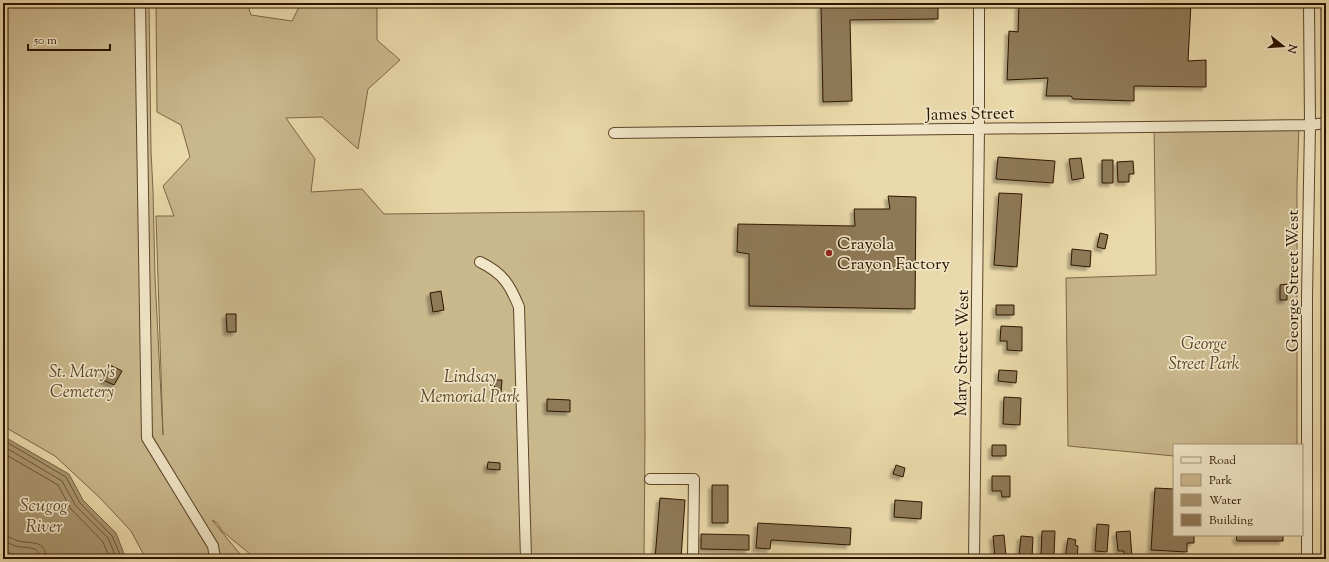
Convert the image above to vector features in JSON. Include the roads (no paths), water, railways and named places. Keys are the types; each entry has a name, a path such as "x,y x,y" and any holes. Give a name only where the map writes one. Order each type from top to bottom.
{"street":[{"path":"140,3 147,438 213,546 215,559"},
{"name":"Mary Street West","path":"974,559 979,3"},
{"name":"George Street West","path":"1307,559 1307,297 1310,125 1309,3"},
{"name":"James Street","path":"614,133 1310,125 1326,123"},
{"path":"480,262 492,268 502,276 511,287 519,307 526,559"},
{"path":"650,479 694,480 693,559"}],"water":[{"name":"Scugog River","path":"3,436 69,474 83,500 116,533 126,559 47,559 14,555 3,550"}],"place":[{"name":"Crayola Crayon Factory","path":"829,253"}],"park label":[{"name":"George Street Park","path":"1204,353"},
{"name":"St. Mary's Cemetery","path":"82,381"},
{"name":"Lindsay Memorial Park","path":"470,386"}]}
